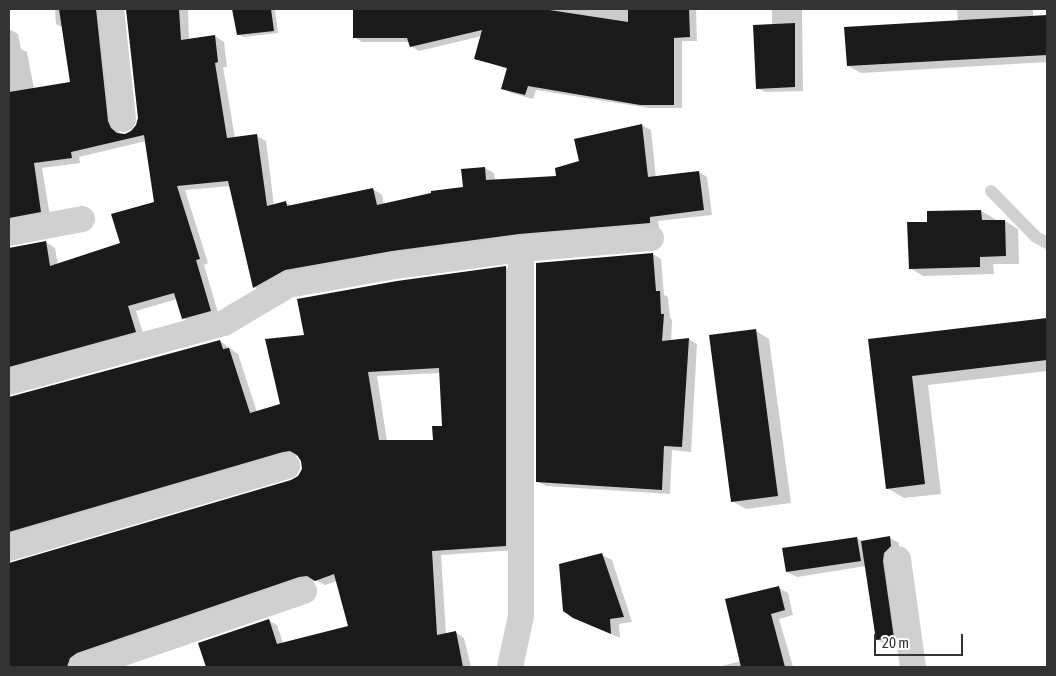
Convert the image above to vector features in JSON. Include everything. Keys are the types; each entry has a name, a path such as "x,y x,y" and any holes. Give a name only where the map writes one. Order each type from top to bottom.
{"street":[{"path":"112,9 124,119"},
{"path":"9,233 82,219"},
{"path":"9,382 224,323 288,284 396,266 522,249 651,238"},
{"path":"510,667 521,616 522,249"},
{"path":"9,548 287,466"},
{"path":"898,559 913,667"},
{"path":"82,667 304,591"}],"lane":[{"path":"991,191 1036,237 1047,243"}],"building":[{"path":"59,9 96,9 108,121 111,128 117,133 125,134 131,131 136,125 138,118 126,9 179,9 181,40 215,35 218,62 215,63 227,138 257,134 267,206 286,201 287,206 373,188 377,205 431,193 431,191 463,187 461,169 485,167 486,180 556,176 555,168 579,161 574,139 642,124 648,177 699,171 704,210 650,217 650,223 519,234 392,251 285,270 253,288 228,181 177,186 200,259 196,260 211,311 182,319 174,293 128,306 136,332 9,367 9,248 46,241 50,266 120,243 111,214 154,202 144,135 71,152 72,158 34,163 41,212 9,218 9,92 70,82"},
{"path":"232,9 271,9 274,31 237,35"},
{"path":"353,9 543,9 628,22 628,9 689,9 690,37 674,38 674,105 640,105 528,86 525,95 501,89 507,68 474,59 482,30 410,47 407,38 353,38"},
{"path":"1047,15 1047,55 847,66 844,27"},
{"path":"795,23 795,87 756,89 753,25"},
{"path":"981,210 982,220 1005,220 1006,256 980,257 980,267 909,269 907,222 927,222 927,211"},
{"path":"653,253 656,291 660,291 661,314 664,314 662,341 689,338 682,447 664,446 662,490 536,482 536,263"},
{"path":"506,266 506,546 432,551 437,635 456,631 463,667 206,667 198,643 269,619 277,644 348,626 334,574 315,581 307,576 299,577 77,653 70,658 67,667 9,667 9,563 291,480 298,476 302,469 301,461 297,455 290,451 283,452 9,532 9,397 220,340 223,349 229,348 250,413 280,404 265,339 304,335 297,299 397,281","holes":["439,368 442,426 432,426 433,440 379,440 368,372"]},
{"path":"1047,318 1047,360 912,376 925,484 886,489 868,339"},
{"path":"756,329 778,496 731,502 709,335"},
{"path":"890,536 891,546 884,553 883,561 894,638 876,640 861,541"},
{"path":"857,537 861,561 786,572 782,548"},
{"path":"602,553 624,617 610,619 611,634 573,618 563,611 559,564"},
{"path":"779,586 785,610 771,614 785,667 741,667 725,599"}]}
